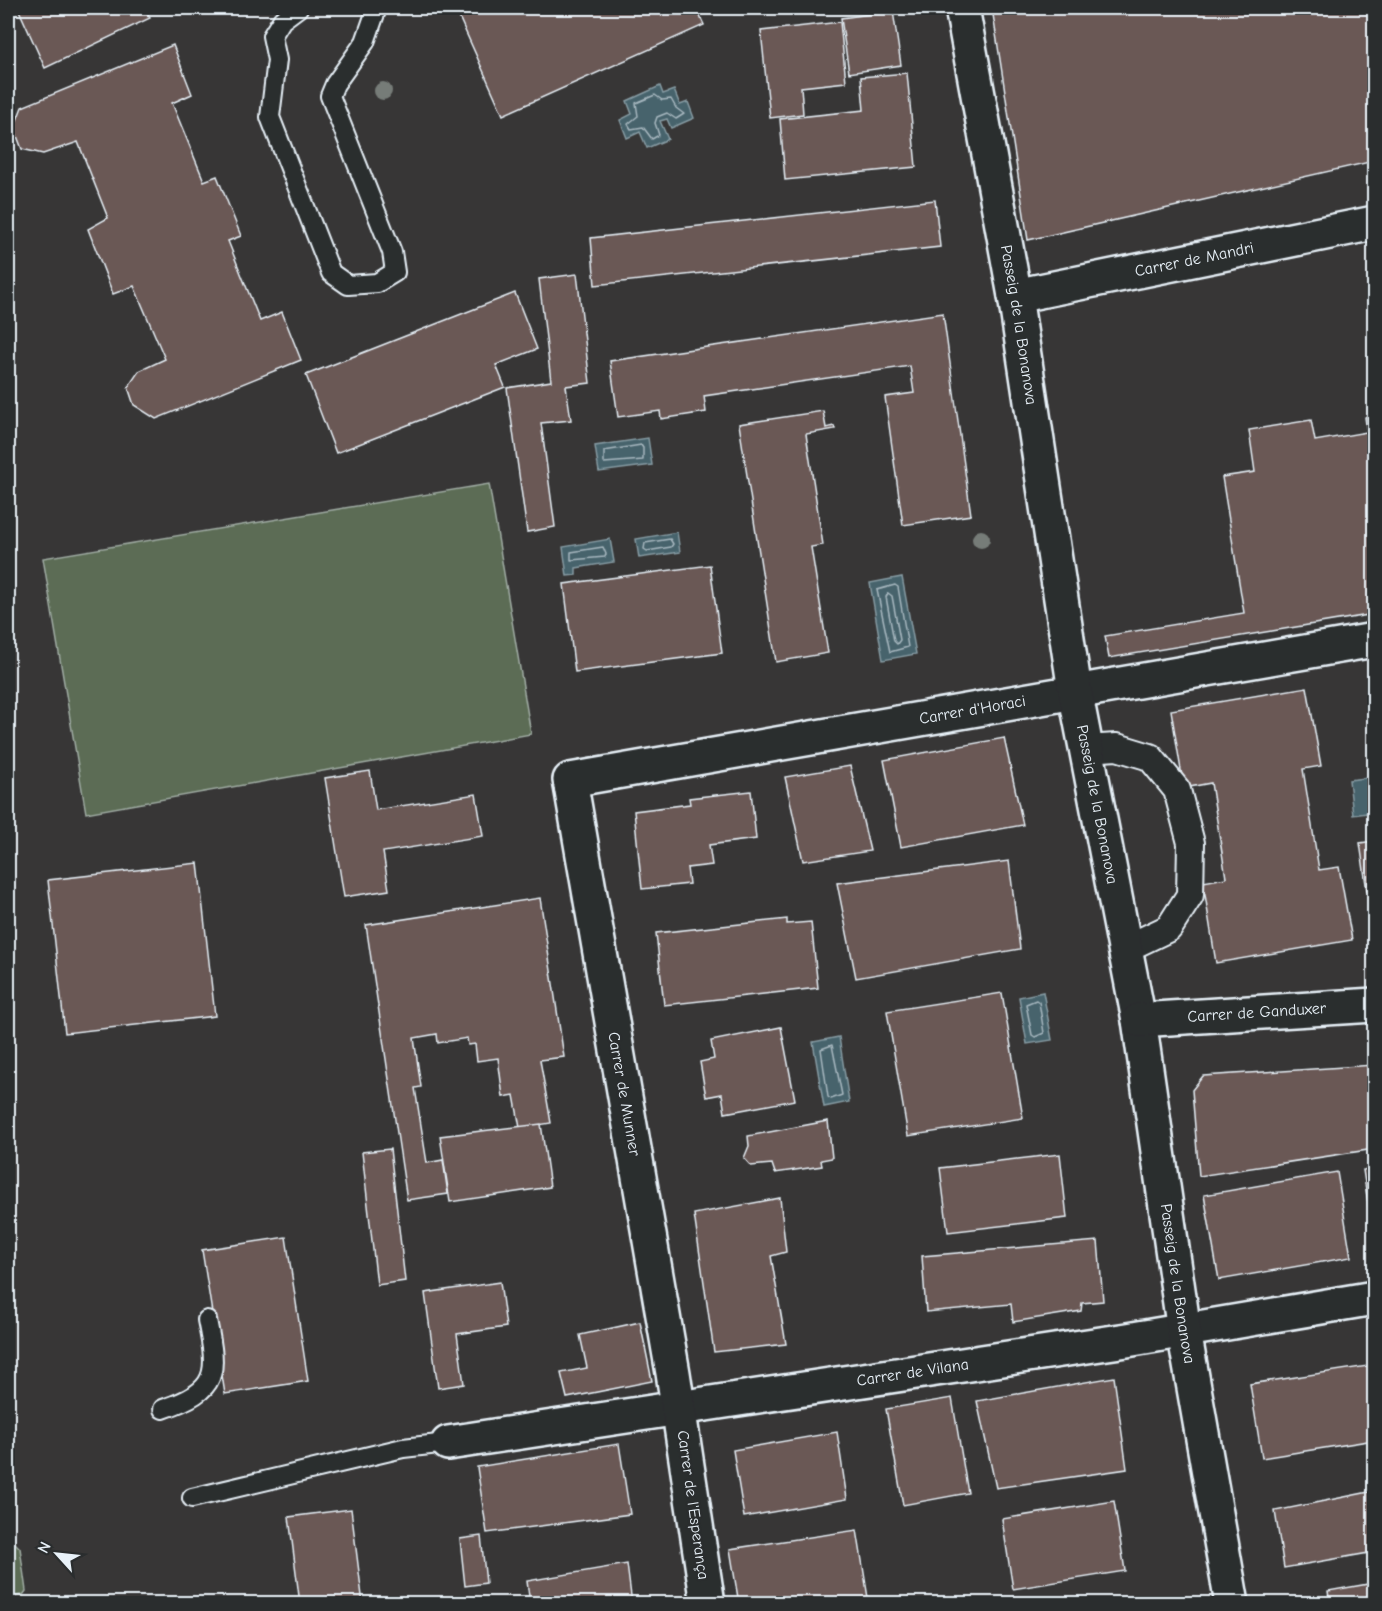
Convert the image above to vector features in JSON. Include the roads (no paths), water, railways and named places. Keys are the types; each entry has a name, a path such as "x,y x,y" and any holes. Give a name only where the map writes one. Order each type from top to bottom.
{"street":[{"name":"Passeig de la Bonanova","path":"962,8 1015,296 1075,691 1139,1020 1184,1331 1232,1604"},
{"name":"Carrer de Mandri","path":"1015,296 1374,223"},
{"name":"Carrer d'Horaci","path":"570,780 1374,640"},
{"path":"1086,749 1117,747 1150,757 1177,790 1191,843 1190,895 1169,928 1125,949"},
{"name":"Carrer de Munner","path":"570,780 678,1407"},
{"name":"Carrer de Ganduxer","path":"1139,1020 1374,1005"},
{"name":"Carrer de Vilana","path":"448,1443 1184,1331 1374,1298"},
{"name":"Carrer de l'Esperança","path":"678,1407 708,1604"}],"lane":[{"path":"298,8 282,20 272,36 277,60 270,117 331,273 348,285 377,283 395,272 392,252 330,96 346,66 365,42 377,8"},
{"path":"163,1409 199,1395 208,1382 214,1365 207,1320"},
{"path":"192,1498 403,1448 448,1443"}],"water":[{"path":"660,86 663,94 674,90 680,105 688,102 694,118 671,128 667,119 660,121 668,139 647,148 640,132 627,138 620,120 632,114 627,101"},
{"path":"648,438 652,465 599,472 595,446"},
{"path":"677,532 680,552 639,558 636,539"},
{"path":"610,539 614,562 576,568 576,575 567,576 563,547"},
{"path":"902,577 916,654 883,660 870,583"},
{"path":"1374,777 1374,812 1353,815 1349,780"},
{"path":"1043,992 1052,1040 1027,1044 1019,997"},
{"path":"839,1037 849,1102 824,1107 813,1042"}]}
